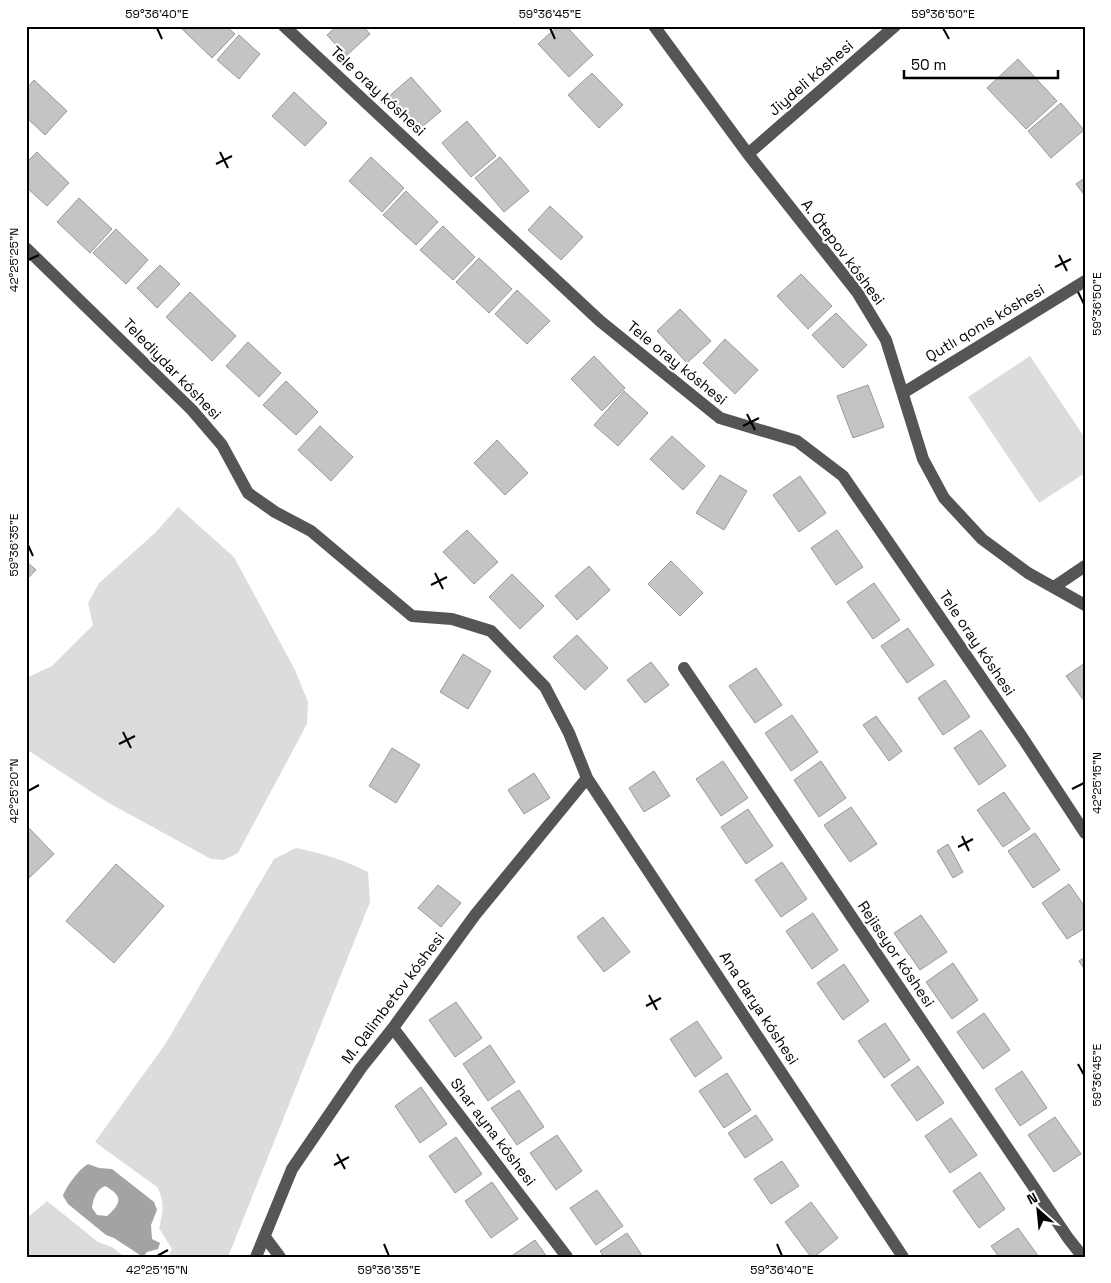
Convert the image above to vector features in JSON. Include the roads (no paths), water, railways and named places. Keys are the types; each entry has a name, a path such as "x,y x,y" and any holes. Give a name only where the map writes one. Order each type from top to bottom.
{"street":[{"name":"Tele oray kóshesi","path":"284,26 600,321 720,418 798,441 843,476 1020,734 1085,833"},
{"name":"A. Ótepov kóshesi","path":"654,26 748,154 857,292 886,340 922,459 944,498 982,539 1028,573 1085,605"},
{"name":"Jiydeli kóshesi","path":"748,154 895,26"},
{"name":"Telediydar kóshesi","path":"26,248 192,410 222,445 248,493 275,512 311,531 412,616 452,619 491,631 545,686 569,733 587,778"},
{"name":"Qutlı qonıs kóshesi","path":"903,393 1085,281"},
{"path":"1054,587 1085,566"},
{"name":"Rejissyor kóshesi","path":"684,668 1068,1238 1083,1257"},
{"name":"M. Qalimbetov kóshesi","path":"256,1257 292,1169 361,1068 393,1028 475,915 587,778"},
{"name":"Ana darya kóshesi","path":"587,778 903,1257"},
{"name":"Shar ayna kóshesi","path":"393,1028 567,1257"},
{"path":"265,1237 280,1257"}]}
